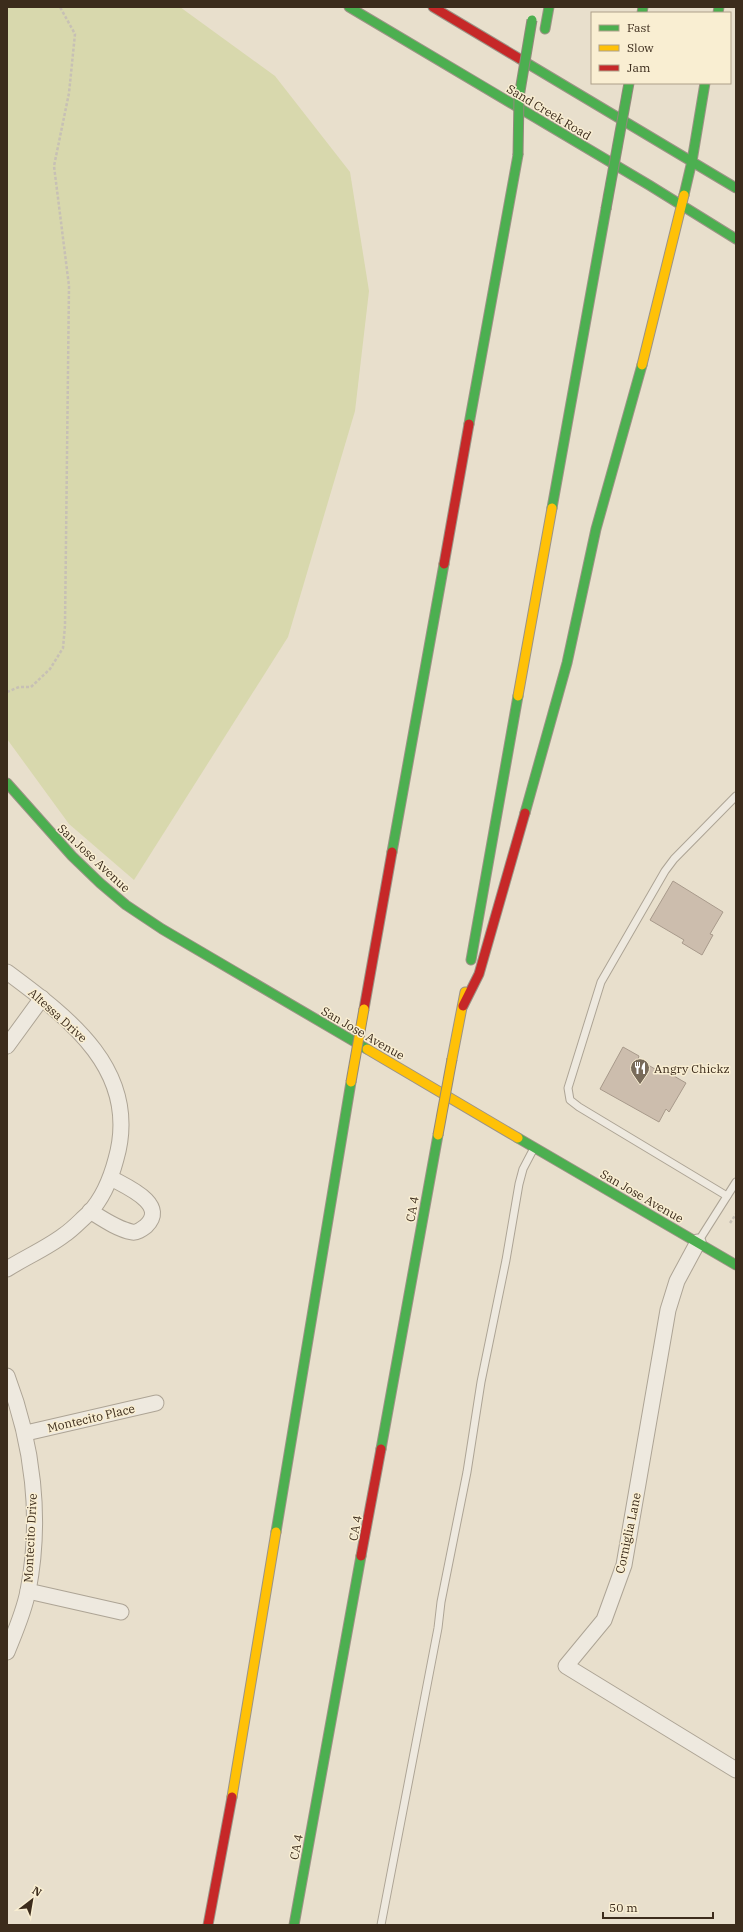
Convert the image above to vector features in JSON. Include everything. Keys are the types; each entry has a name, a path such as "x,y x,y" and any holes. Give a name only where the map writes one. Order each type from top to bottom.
{"main road":[{"name":"Sand Creek Road","path":"349,7 681,204 736,239"},
{"path":"433,7 736,188"},
{"path":"544,32 549,7"},
{"path":"518,155 519,97 532,17"},
{"path":"534,81 539,58"},
{"name":"CA 4","path":"294,1925 438,1135 463,1006 629,84"},
{"path":"463,1006 479,974 516,849 566,663 596,529 653,324 692,161 705,84"},
{"path":"208,1925 233,1791 351,1082 518,155 529,103"},
{"name":"San Jose Avenue","path":"7,783 59,842 114,895 162,929 736,1265"}],"street":[{"name":"Altessa Drive","path":"7,972 42,998 77,1028 96,1051 109,1074 116,1094 121,1119 121,1143 111,1178 102,1196 90,1212 64,1235 7,1269"},
{"path":"7,1046 42,998"},
{"path":"90,1212 134,1232 142,1230 148,1224 152,1215 151,1205 141,1194 111,1178"},
{"name":"Corniglia Lane","path":"698,1242 677,1281 668,1310 624,1564 604,1620 566,1666 736,1770"},
{"name":"Montecito Drive","path":"7,1376 26,1433 32,1474 34,1509 32,1556 28,1591 20,1620 7,1652"},
{"name":"Montecito Place","path":"26,1433 156,1403"},
{"path":"28,1591 121,1612"}],"lane":[{"path":"727,1196 579,1107 570,1100 568,1088 599,988 609,965 674,858 736,796"},
{"path":"381,1925 438,1628 441,1602 467,1472 481,1382 506,1260 519,1184 523,1169 534,1148"},
{"path":"698,1242 736,1182"}],"path":[{"path":"7,692 19,687 31,687 50,669 63,648 65,626 69,286 54,166 69,93 75,34 60,7"},
{"path":"730,1224 736,1214"}],"green space":[{"path":"7,7 180,7 275,76 350,172 369,291 355,411 288,637 134,880 69,824 7,739"}],"building":[{"path":"673,881 723,912 710,934 713,935 702,955 682,943 684,940 650,920"},
{"path":"623,1047 639,1056 638,1059 660,1072 662,1069 686,1083 669,1112 666,1109 659,1122 600,1089"}],"traffic: fast":[{"path":"349,7 649,185 736,239"},
{"path":"545,29 549,7"},
{"path":"642,12 643,7"},
{"path":"718,12 719,7"},
{"path":"518,155 519,97 532,20"},
{"path":"520,59 736,188"},
{"path":"606,209 629,84"},
{"path":"684,195 692,161 705,84"},
{"path":"469,424 518,155"},
{"path":"552,508 606,209"},
{"path":"525,813 567,663 596,529 642,365"},
{"path":"392,852 444,564"},
{"path":"471,960 518,696"},
{"path":"7,783 72,856 126,905 162,929 367,1049"},
{"path":"276,1532 351,1082"},
{"path":"381,1449 438,1135"},
{"path":"518,1138 736,1265"},
{"path":"294,1925 361,1556"}],"traffic: slow":[{"path":"642,365 684,195"},
{"path":"518,696 552,508"},
{"path":"452,1059 465,992"},
{"path":"351,1082 364,1009"},
{"path":"367,1049 518,1138"},
{"path":"438,1135 452,1059"},
{"path":"232,1797 276,1532"}],"traffic: jam":[{"path":"433,7 520,59"},
{"path":"444,564 469,424"},
{"path":"463,1006 479,974 525,813"},
{"path":"364,1009 392,852"},
{"path":"361,1556 381,1449"},
{"path":"208,1925 232,1797"}],"place":[{"name":"Angry Chickz","path":"640,1085"}]}
